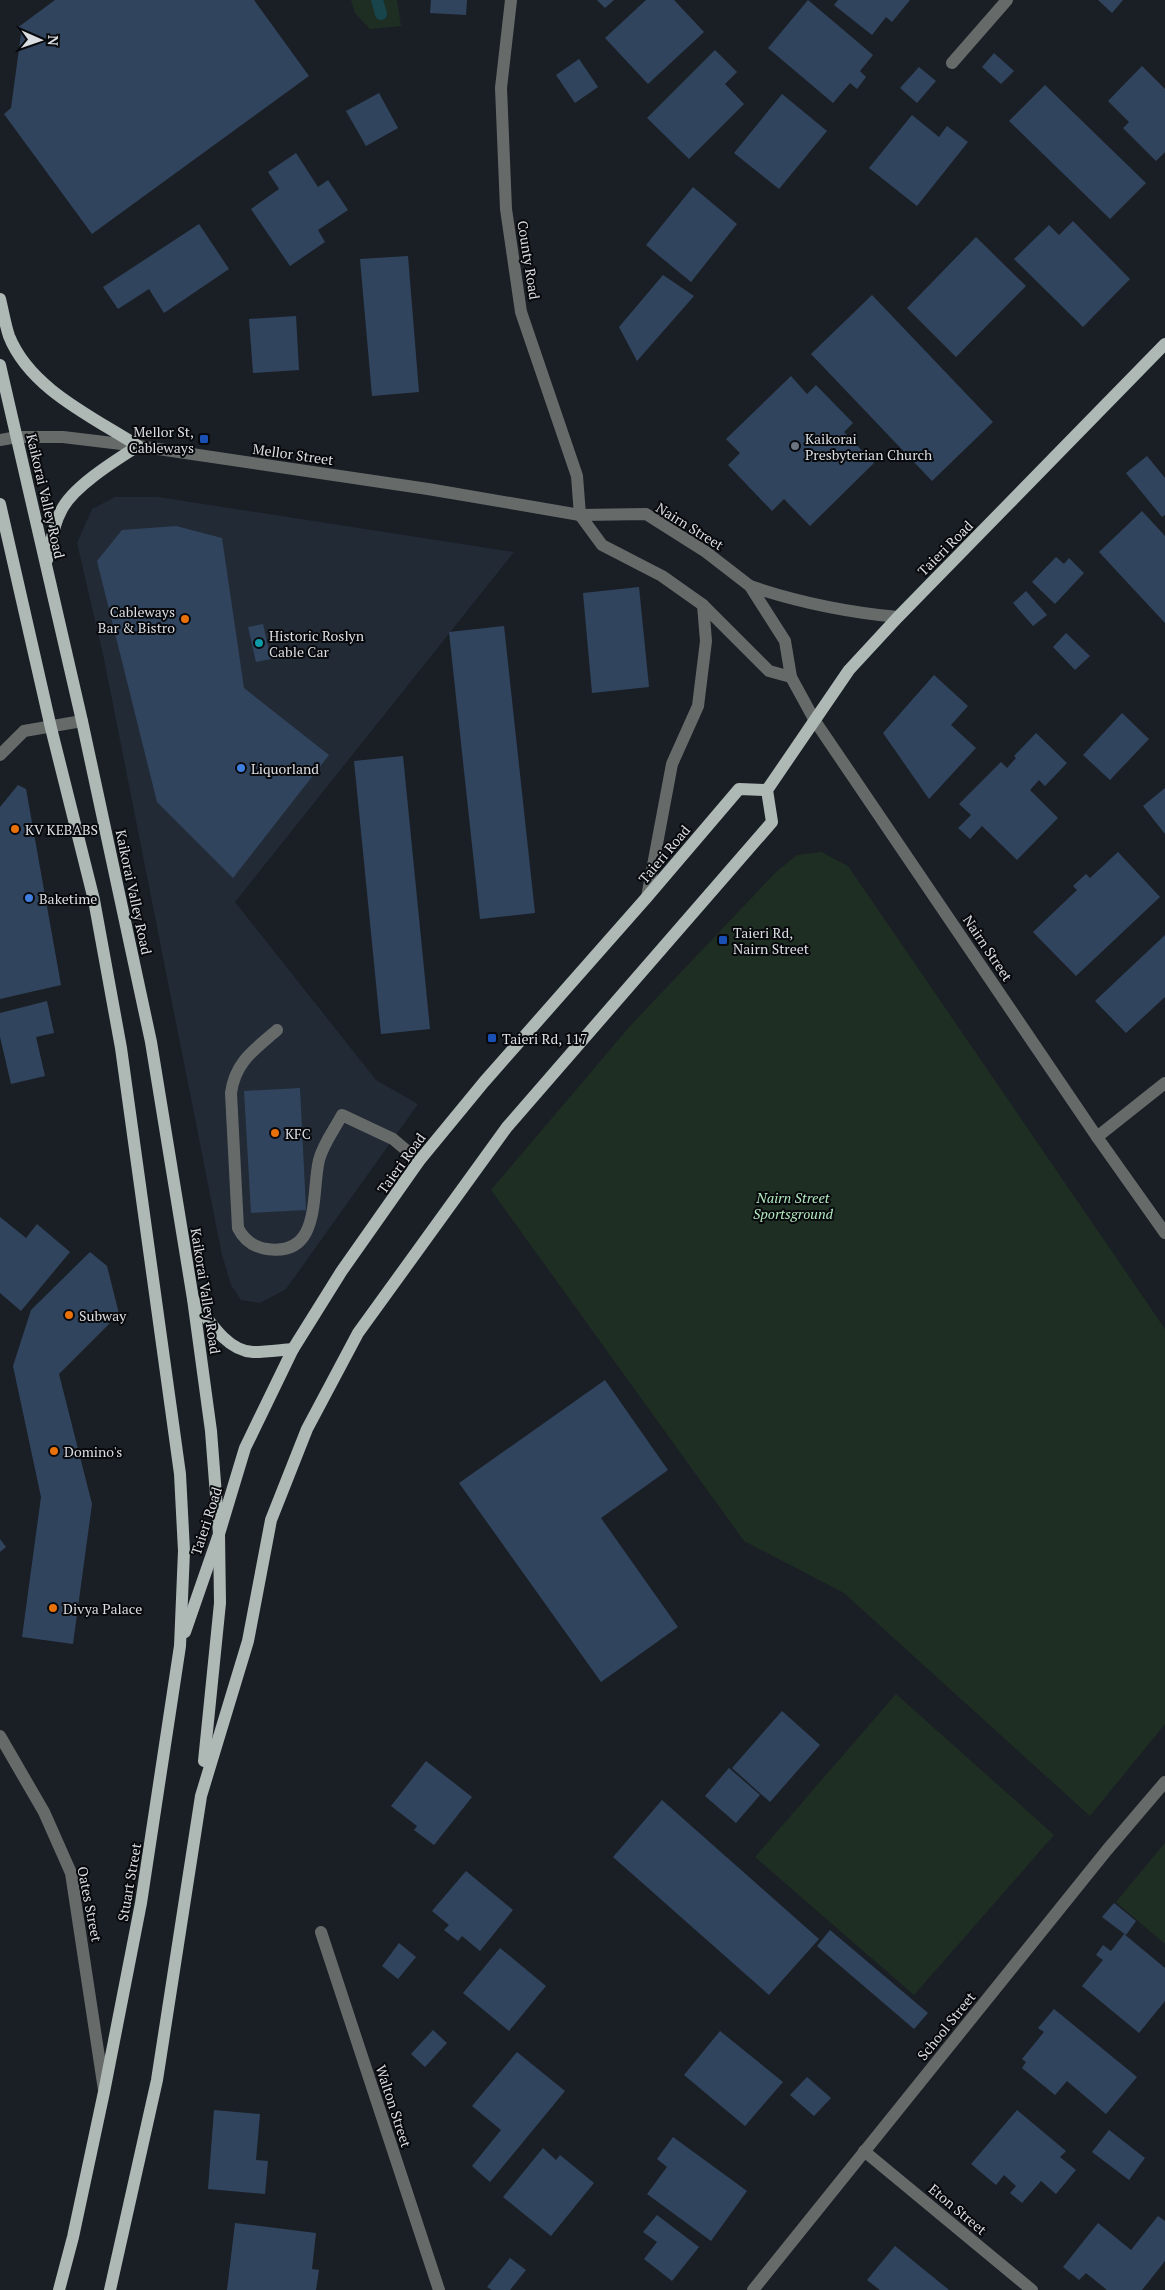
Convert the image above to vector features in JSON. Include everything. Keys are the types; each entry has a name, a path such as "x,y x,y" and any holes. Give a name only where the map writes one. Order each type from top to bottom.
{"main road":[{"path":"0,299 9,337 33,372 65,399 138,446 104,468 70,498 61,510 46,562"},
{"name":"Taieri Road","path":"180,1646 219,1534 245,1448 293,1349 342,1272 419,1161 484,1082 740,788 768,790 849,670 898,617 1165,344"},
{"name":"Kaikorai Valley Road","path":"0,365 82,721 151,1042 193,1299 211,1431 219,1534"},
{"path":"0,504 51,728"},
{"name":"Stuart Street","path":"51,728 94,900 121,1048 180,1474 184,1551 180,1646 141,1904 104,2092 59,2290"},
{"path":"201,1796 248,1641 271,1520 306,1429 358,1333 507,1127 772,822 768,790"},
{"path":"193,1299 227,1341 242,1350 253,1352 293,1349"},
{"path":"110,2290 156,2080 201,1796 220,1603 219,1534"}],"street":[{"name":"County Road","path":"510,0 501,88 506,209 521,312 577,476 580,515"},
{"path":"952,63 1007,0"},
{"name":"Mellor Street","path":"0,440 17,437 63,437 138,446 428,489 580,515"},
{"name":"Nairn Street","path":"580,515 646,514 706,552 750,586 795,601 827,608 898,617"},
{"path":"580,515 602,545 662,576 703,605 769,671 790,678"},
{"name":"Nairn Street","path":"750,586 785,642 790,678 815,721 1097,1137 1165,1233"},
{"path":"647,897 672,764 698,706 706,641 703,605"},
{"path":"0,755 24,731 51,728 82,721"},
{"path":"277,1030 242,1062 233,1078 231,1094 238,1228 249,1243 258,1248 279,1250 290,1248 306,1234 313,1212 319,1158 342,1116 393,1139 419,1161"},
{"path":"1097,1137 1165,1083"},
{"name":"Oates Street","path":"0,1736 44,1812 71,1873 82,1935 104,2092"},
{"name":"School Street","path":"753,2290 1107,1850 1165,1782"},
{"name":"Walton Street","path":"321,1932 439,2290"},
{"name":"Eton Street","path":"864,2152 1032,2290"}],"shaded area":[{"path":"115,497 158,497 514,552 235,902 376,1080 418,1104 286,1289 260,1303 241,1300 231,1285 222,1255 104,659 77,543 92,509"}],"green space":[{"path":"351,0 397,0 401,26 370,29 355,13"},
{"name":"Nairn Street Sportsground","path":"821,852 848,866 1165,1329 1165,1724 1090,1816 844,1593 744,1541 491,1190 631,1025 776,872 797,855"},
{"path":"896,1694 1054,1835 914,1995 755,1857"},
{"path":"1165,1843 1165,1944 1116,1902"}],"building":[{"path":"55,0 254,0 309,76 92,234 4,114 11,108 21,34 17,28"},
{"path":"431,0 467,0 466,15 430,13"},
{"path":"597,0 614,0 605,8"},
{"path":"646,0 674,0 704,32 648,84 605,38"},
{"path":"808,0 873,55 860,71 866,77 857,89 850,83 833,103 768,48"},
{"path":"838,0 910,0 892,22 886,17 872,35 834,5"},
{"path":"1098,0 1123,0 1112,13"},
{"path":"715,50 737,72 725,84 744,104 689,159 647,118"},
{"path":"994,53 1014,71 1001,84 982,67"},
{"path":"579,59 598,87 575,103 556,75"},
{"path":"1142,66 1165,89 1165,152 1156,161 1123,128 1129,122 1108,101"},
{"path":"919,67 936,81 917,103 900,88"},
{"path":"1045,85 1146,183 1110,219 1009,121"},
{"path":"379,93 398,128 366,146 346,111"},
{"path":"782,94 827,131 779,189 734,153"},
{"path":"912,115 939,137 947,126 968,142 917,206 869,168"},
{"path":"296,153 318,187 328,180 348,210 318,230 325,242 290,266 251,209 279,189 268,172"},
{"path":"693,187 737,224 691,282 646,245"},
{"path":"1073,221 1130,279 1083,327 1014,259 1049,225 1059,235"},
{"path":"199,224 229,269 164,313 149,289 118,309 103,287"},
{"path":"976,237 1026,286 956,357 907,308"},
{"path":"408,256 419,392 372,396 360,259"},
{"path":"663,275 694,296 637,361 619,327"},
{"path":"872,295 993,422 932,481 811,354"},
{"path":"296,316 299,370 253,373 249,319"},
{"name":"Kaikorai Presbyterian Church","path":"791,376 807,394 816,385 853,423 844,432 874,463 810,526 784,499 772,511 728,465 740,453 726,439"},
{"path":"1147,456 1165,478 1165,515 1162,517 1126,473"},
{"path":"1142,511 1165,536 1165,623 1099,552"},
{"path":"176,526 222,538 244,688 329,755 233,878 157,802 97,561 122,530"},
{"path":"1056,557 1064,564 1069,558 1084,573 1055,604 1032,582"},
{"path":"639,587 649,687 592,693 583,593"},
{"path":"1026,591 1047,615 1033,626 1013,603"},
{"name":"Historic Roslyn Cable Car","path":"263,624 271,659 256,662 248,627"},
{"path":"504,626 535,913 480,919 449,632"},
{"path":"1066,633 1090,656 1075,670 1053,647"},
{"path":"934,675 968,706 951,725 976,748 929,799 883,733"},
{"path":"1122,713 1149,739 1110,780 1083,755"},
{"path":"1036,733 1067,763 1045,786 1039,780 1030,790 1058,818 1017,860 982,826 970,839 958,828 971,815 959,804 1001,762 1007,768 1016,758 1014,756"},
{"path":"403,756 430,1029 381,1034 354,761"},
{"path":"18,785 26,789 61,985 0,999 0,807"},
{"path":"1165,788 1165,834 1143,806"},
{"path":"1118,852 1160,897 1076,976 1033,932 1077,890 1073,886 1086,874 1090,878"},
{"path":"1165,935 1165,997 1126,1033 1095,1001"},
{"path":"47,1001 54,1033 36,1037 45,1076 11,1084 0,1037 0,1013"},
{"name":"KFC","path":"300,1088 306,1210 251,1213 244,1091"},
{"path":"0,1217 26,1238 37,1224 70,1252 21,1311 0,1293"},
{"path":"90,1252 107,1266 119,1314 59,1374 92,1504 73,1644 22,1637 41,1497 13,1366 31,1310"},
{"path":"605,1380 668,1470 601,1518 678,1627 601,1682 459,1483"},
{"path":"0,1539 6,1547 0,1552"},
{"path":"782,1711 820,1745 770,1802 732,1768"},
{"path":"426,1761 472,1797 434,1845 414,1830 417,1826 391,1806"},
{"path":"729,1768 760,1795 736,1823 705,1796"},
{"path":"662,1800 819,1939 769,1995 613,1857"},
{"path":"466,1871 513,1910 480,1951 462,1936 458,1941 444,1930 449,1925 432,1911"},
{"path":"1114,1903 1136,1921 1126,1935 1102,1917"},
{"path":"830,1930 928,2013 914,2029 817,1946"},
{"path":"1124,1934 1165,1968 1165,2001 1139,2033 1082,1986 1103,1960 1096,1955 1103,1945 1111,1951"},
{"path":"399,1943 416,1957 398,1979 382,1966"},
{"path":"500,1948 546,1986 509,2031 463,1993"},
{"path":"1054,2009 1137,2077 1106,2114 1067,2081 1055,2095 1022,2068 1026,2062 1022,2059 1044,2032 1038,2028"},
{"path":"433,2030 447,2043 425,2067 411,2054"},
{"path":"720,2031 783,2082 745,2126 684,2075"},
{"path":"517,2052 565,2091 490,2182 472,2166 501,2130 472,2106"},
{"path":"807,2077 831,2098 814,2116 790,2095"},
{"path":"214,2110 260,2114 256,2160 268,2161 265,2194 208,2189"},
{"path":"1017,2110 1066,2151 1060,2157 1076,2170 1056,2194 1041,2181 1022,2203 1010,2193 1016,2186 1004,2175 996,2185 971,2164"},
{"path":"1109,2130 1145,2158 1129,2180 1092,2152"},
{"path":"673,2137 747,2191 711,2241 647,2194 667,2167 657,2159"},
{"path":"543,2148 556,2160 560,2155 594,2183 551,2236 503,2197"},
{"path":"657,2215 699,2247 672,2281 644,2259 657,2242 643,2232"},
{"path":"1158,2216 1165,2221 1165,2261 1142,2290 1107,2290 1086,2273 1079,2280 1063,2267 1098,2223 1131,2250"},
{"path":"235,2223 316,2233 312,2269 319,2270 316,2290 227,2290"},
{"path":"895,2246 949,2290 880,2290 867,2280"},
{"path":"510,2258 526,2270 510,2290 492,2290 487,2287"}],"waterway":[{"path":"377,0 381,14"}],"place":[{"name":"Mellor St, Cableways","path":"204,439"},
{"name":"Kaikorai Presbyterian Church","path":"795,446"},
{"name":"Cableways Bar & Bistro","path":"185,619"},
{"name":"Historic Roslyn Cable Car","path":"259,643"},
{"name":"Liquorland","path":"241,768"},
{"name":"KV KEBABS","path":"15,829"},
{"name":"Baketime","path":"29,898"},
{"name":"Taieri Rd, Nairn Street","path":"723,940"},
{"name":"Taieri Rd, 117","path":"492,1038"},
{"name":"KFC","path":"275,1133"},
{"name":"Subway","path":"69,1315"},
{"name":"Domino's","path":"54,1451"},
{"name":"Divya Palace","path":"53,1608"}]}
